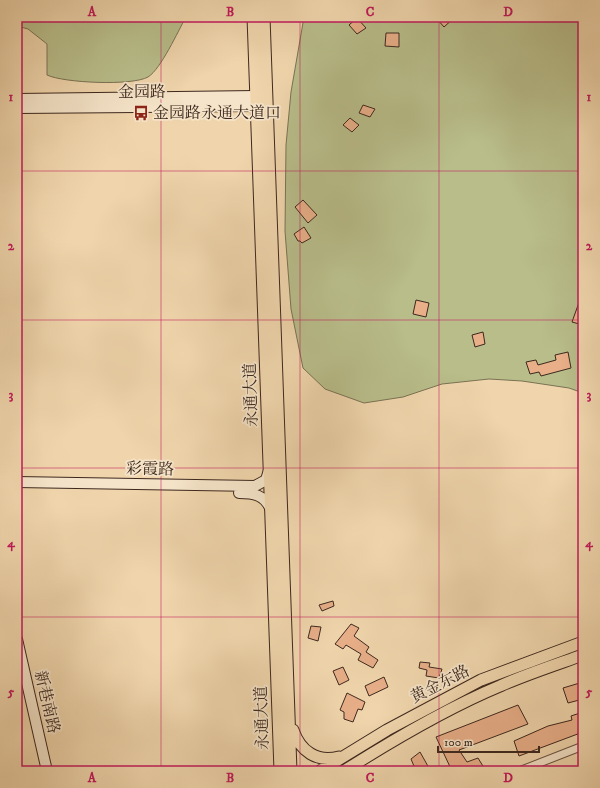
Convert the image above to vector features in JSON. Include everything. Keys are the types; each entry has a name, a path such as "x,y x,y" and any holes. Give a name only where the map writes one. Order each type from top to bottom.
{"main road":[{"name":"永通大道","path":"253,17 280,771"},
{"name":"永通大道","path":"264,17 291,771"},
{"path":"255,76 249,90 238,102 251,114 256,124"},
{"name":"金园路","path":"17,99 238,102 267,101"},
{"name":"金园路","path":"17,108 238,102"},
{"name":"彩霞路","path":"17,482 255,486 266,480 270,466"},
{"name":"彩霞路","path":"17,488 251,493 265,499 271,510"},
{"name":"新巷南路","path":"17,639 47,771"},
{"name":"黄金东路","path":"320,771 426,708 481,680 583,642"},
{"name":"黄金东路","path":"344,771 394,741 481,695 534,672 583,656"},
{"name":"新巷南路","path":"17,670 40,771"},
{"path":"289,716 298,742 309,754 319,758 329,758 349,753"}],"street":[{"path":"519,771 583,746"}],"green space":[{"path":"17,17 186,17 164,58 153,73 148,77 128,82 82,82 47,75 47,44 28,29 17,26"},
{"path":"304,17 583,17 583,393 569,388 522,381 489,379 442,384 403,397 364,403 325,389 303,368 291,309 285,231 286,145 291,92"}],"building":[{"path":"440,17 455,17 444,27 437,19"},
{"path":"357,18 366,28 357,34 349,25"},
{"path":"386,33 399,33 399,47 385,46"},
{"path":"363,105 375,109 370,117 359,113"},
{"path":"350,118 359,125 352,132 343,125"},
{"path":"303,200 317,215 308,223 295,207"},
{"path":"304,227 311,238 302,243 298,241 294,234"},
{"path":"583,294 583,325 572,322"},
{"path":"416,300 429,303 426,317 413,314"},
{"path":"483,332 485,344 475,347 472,335"},
{"path":"568,352 571,368 541,376 539,372 530,374 526,362 536,360 538,365 556,360 555,355"},
{"path":"333,601 334,606 322,611 319,605"},
{"path":"351,624 359,628 354,636 369,647 366,652 378,660 373,668 358,660 361,654 346,645 343,649 335,644"},
{"path":"311,626 321,627 318,641 308,638"},
{"path":"420,662 430,663 429,667 442,669 439,678 426,676 427,670 419,668"},
{"path":"343,667 349,680 339,685 333,671"},
{"path":"384,677 388,687 369,696 365,686"},
{"path":"583,682 583,699 568,703 563,688"},
{"path":"347,693 365,702 362,710 358,709 353,722 344,719 344,712 340,710"},
{"path":"518,705 528,724 459,750 467,762 478,758 486,771 452,771 436,737"},
{"path":"583,712 583,732 519,756 514,741 548,726 572,720 571,716"},
{"path":"420,752 429,768 416,771 411,759"}],"place":[{"name":"金园路永通大道口","path":"141,113"}]}
